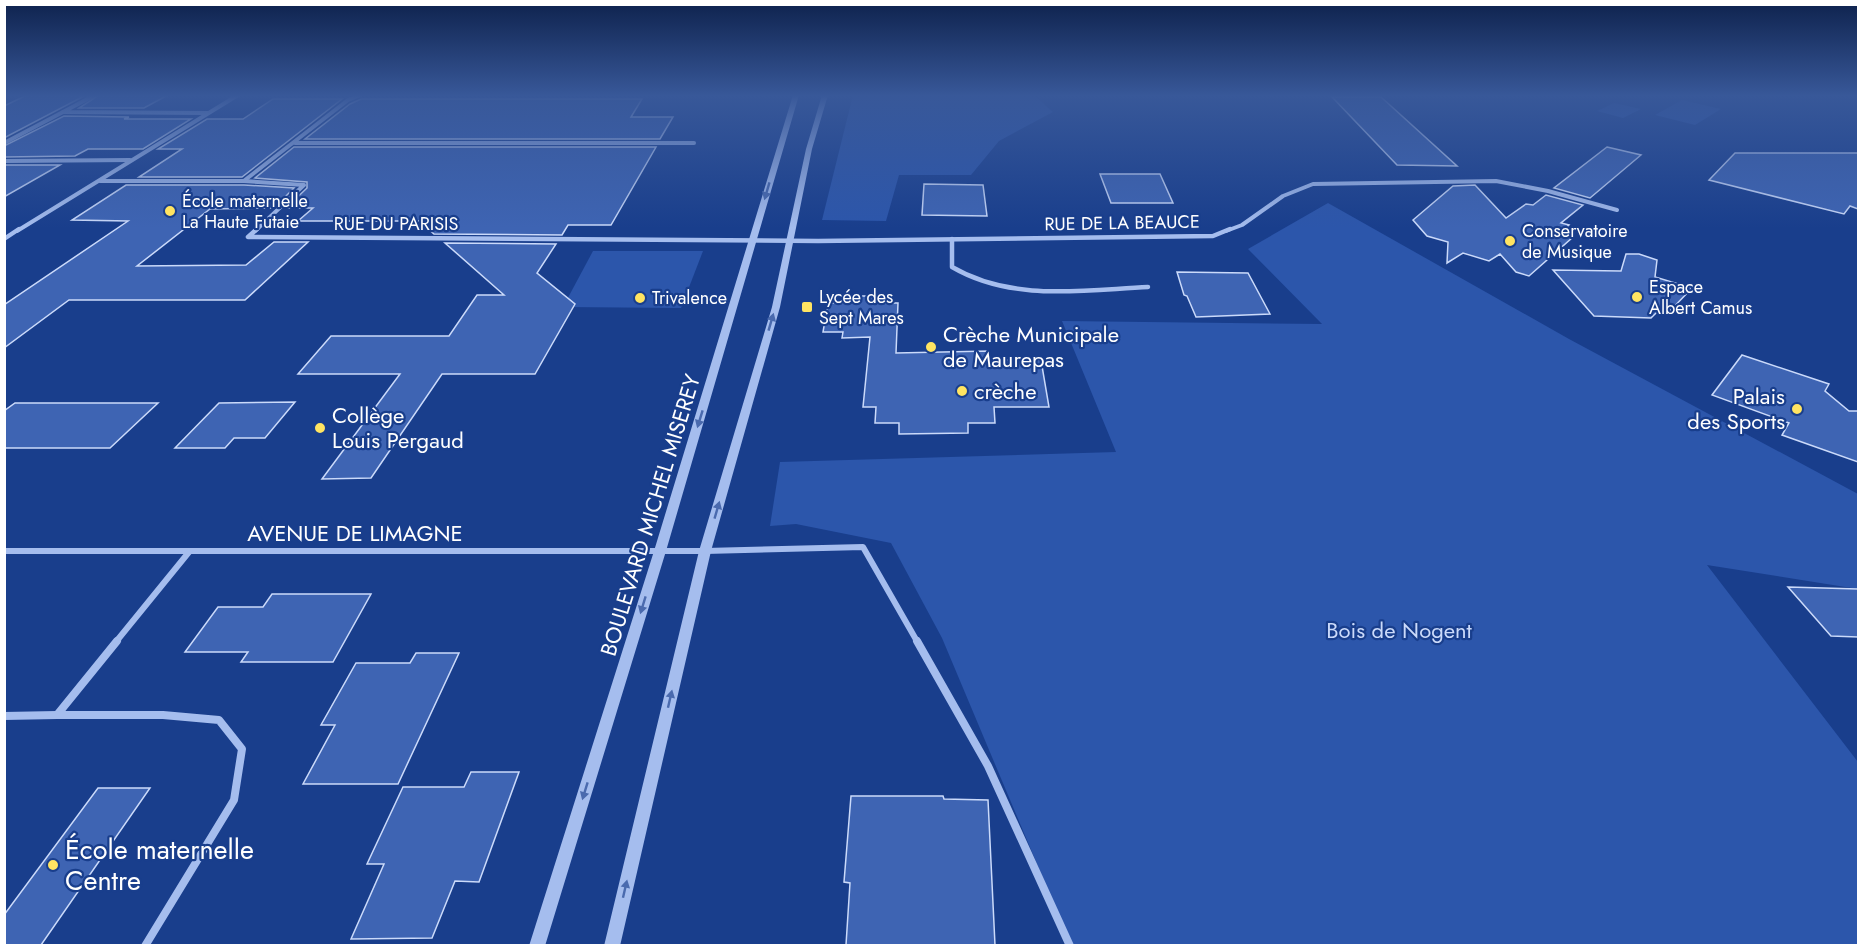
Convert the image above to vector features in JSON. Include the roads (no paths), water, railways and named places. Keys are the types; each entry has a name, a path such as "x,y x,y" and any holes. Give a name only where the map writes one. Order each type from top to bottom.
{"street":[{"path":"4,239 164,139"},
{"path":"244,181 300,139"},
{"name":"BOULEVARD MICHEL MISEREY","path":"537,945 660,551 783,139"},
{"path":"612,945 705,551 776,307 812,139"},
{"path":"295,143 694,143"},
{"path":"4,161 130,160"},
{"name":"RUE DU PARISIS","path":"100,181 244,181 304,185 248,237 754,238 790,240"},
{"name":"RUE DE LA BEAUCE","path":"790,240 1214,236 1242,225 1283,196 1313,184 1496,181 1548,191 1617,210"},
{"path":"952,239 952,267 985,285 1010,291 1148,287"},
{"name":"AVENUE DE LIMAGNE","path":"4,551 705,551 863,547 988,766 1070,945"},
{"path":"57,715 189,552"},
{"path":"4,716 163,715 219,720 242,749 234,800 145,945"}],"place":[{"name":"École maternelle La Haute Futaie","path":"170,211"},
{"name":"Conservatoire de Musique","path":"1510,241"},
{"name":"Espace Albert Camus","path":"1637,297"},
{"name":"Trivalence","path":"640,298"},
{"name":"Lycée des Sept Mares","path":"807,307"},
{"name":"Crèche Municipale de Maurepas","path":"931,347"},
{"name":"crèche","path":"962,391"},
{"name":"Palais des Sports","path":"1797,409"},
{"name":"Collège Louis Pergaud","path":"320,428"},
{"name":"École maternelle Centre","path":"53,865"}],"park label":[{"name":"Bois de Nogent","path":"1399,630"}]}
